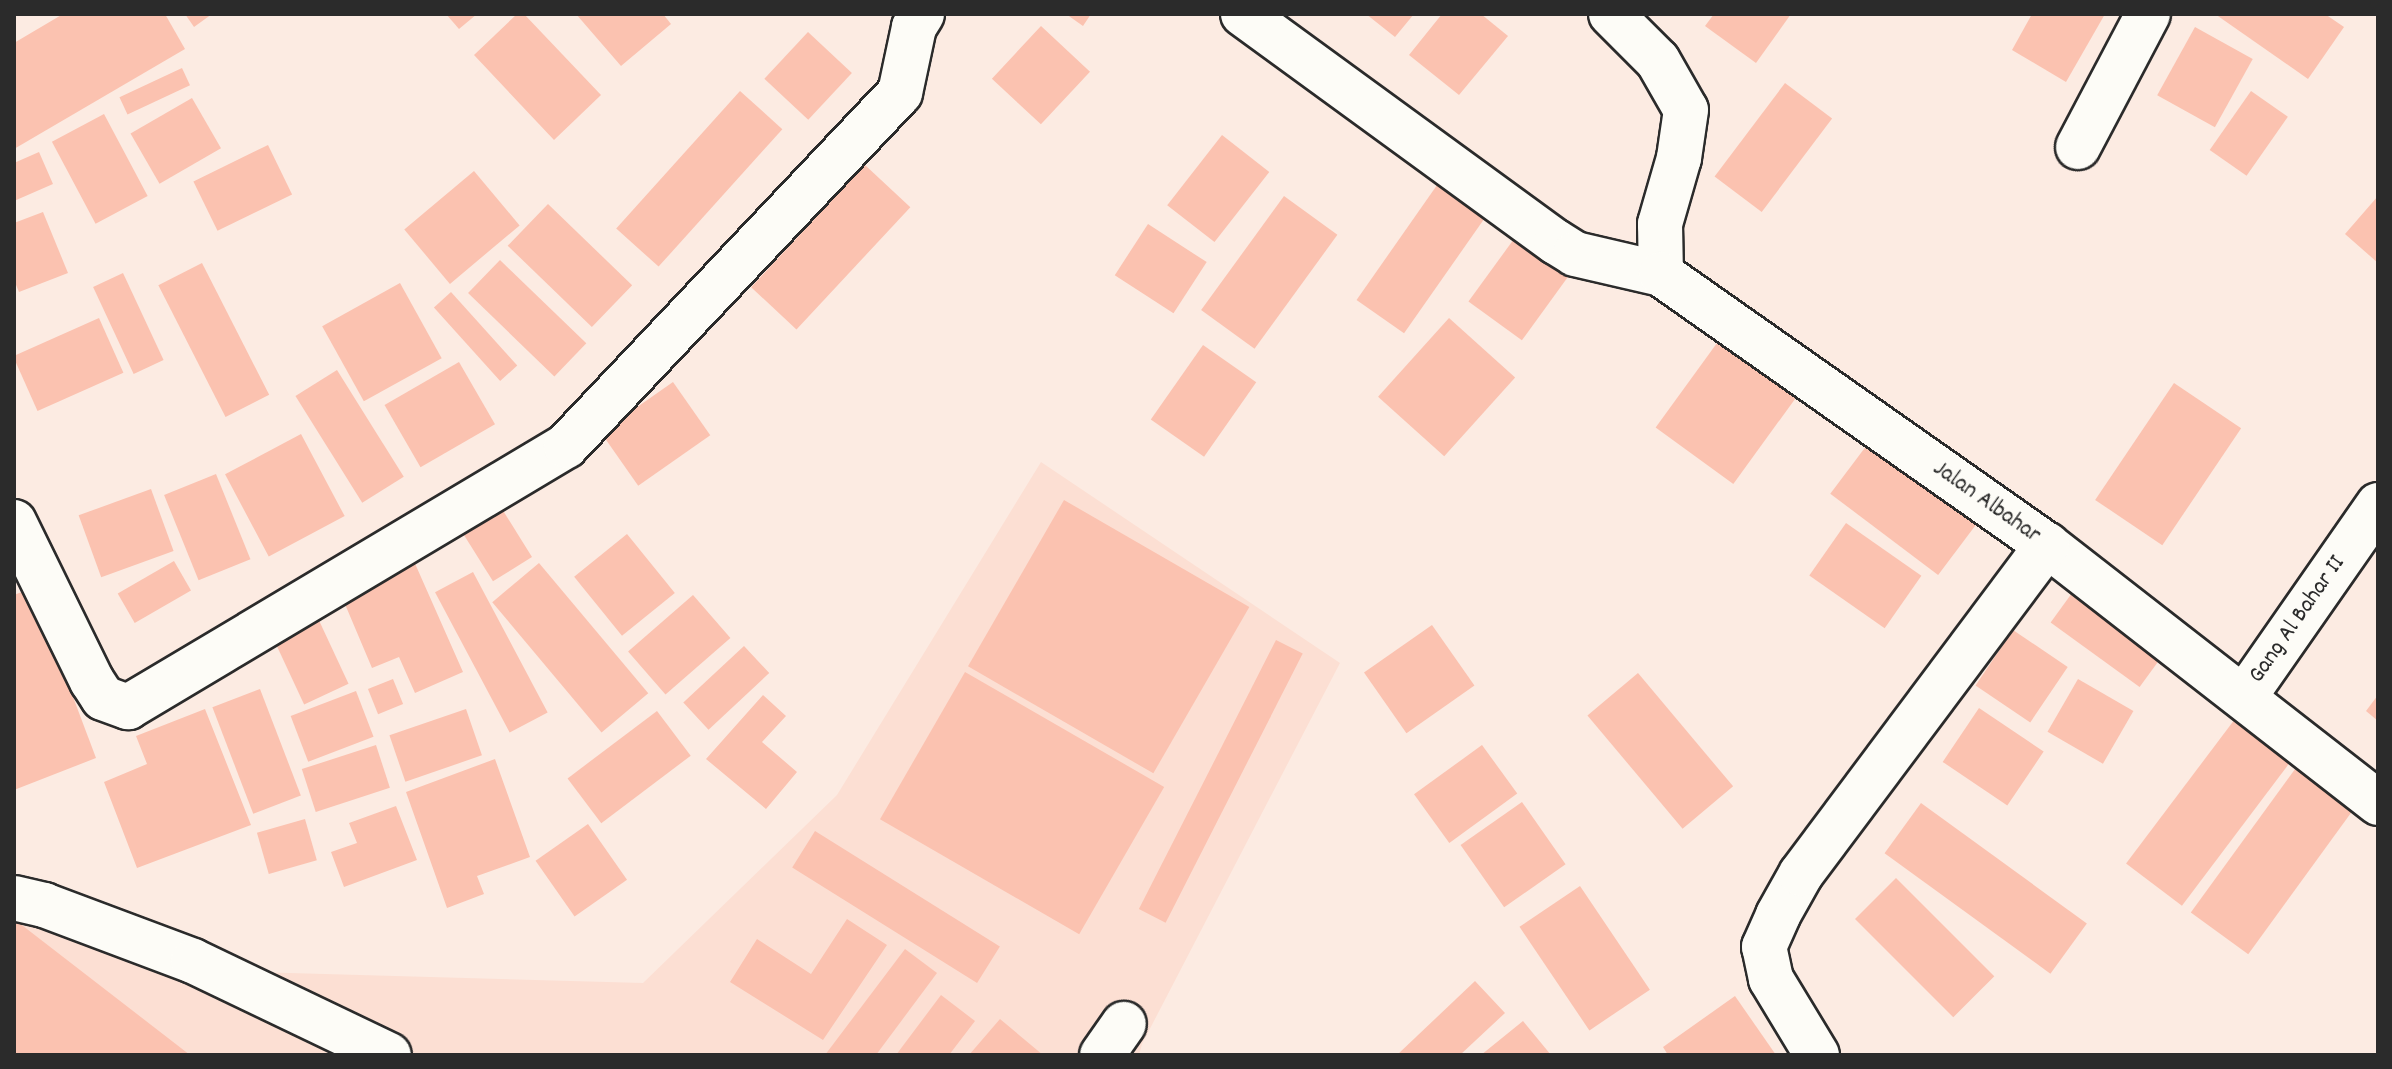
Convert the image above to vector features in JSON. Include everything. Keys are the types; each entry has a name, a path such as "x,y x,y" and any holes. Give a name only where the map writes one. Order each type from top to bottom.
{"street":[{"path":"14,522 92,681 103,698 128,707 566,446 900,93 914,27 922,14"},
{"path":"1243,14 1575,254 1661,274 1660,224 1679,158 1686,110 1658,61 1611,14"},
{"path":"2078,147 2148,14"},
{"name":"Jalan Albahar","path":"1661,274 2047,545 1801,874 1778,915 1764,947 1771,979 1817,1055"},
{"name":"Gang Al Bahar II","path":"2245,696 2378,505"},
{"path":"2047,545 2245,696 2378,803"},
{"path":"14,898 44,905 193,961 389,1055"}],"shaded area":[{"path":"1041,462 1340,663 1139,1055 14,1055 14,893 182,970 643,983 837,795"}],"building":[{"path":"63,14 165,14 185,49 14,149 14,43"},
{"path":"185,14 212,14 194,27"},
{"path":"446,14 477,14 459,29"},
{"path":"517,14 524,14 601,95 554,140 474,55"},
{"path":"576,14 663,14 671,24 621,66"},
{"path":"1066,14 1091,14 1083,26"},
{"path":"1366,14 1414,14 1395,37"},
{"path":"1442,14 1481,14 1508,36 1459,95 1409,55"},
{"path":"1714,14 1791,14 1756,63 1705,26"},
{"path":"2032,14 2105,14 2066,82 2012,50"},
{"path":"2215,14 2325,14 2344,27 2308,79"},
{"path":"1041,26 1090,72 1041,124 992,79"},
{"path":"2195,27 2253,59 2215,127 2157,95"},
{"path":"808,32 852,73 808,120 764,79"},
{"path":"182,68 190,85 127,114 119,97"},
{"path":"1785,83 1832,119 1762,212 1715,176"},
{"path":"740,91 782,129 659,267 616,228"},
{"path":"2251,91 2288,117 2247,176 2210,150"},
{"path":"192,98 221,148 160,184 131,134"},
{"path":"104,114 148,196 96,224 52,142"},
{"path":"1222,135 1269,172 1214,242 1167,205"},
{"path":"268,145 292,194 218,231 193,181"},
{"path":"39,152 53,184 14,201 14,163"},
{"path":"865,165 910,207 796,329 751,287"},
{"path":"474,171 520,225 450,284 404,229"},
{"path":"1442,178 1490,211 1404,333 1357,300"},
{"path":"1284,196 1337,235 1255,349 1201,310"},
{"path":"2378,196 2378,263 2345,234"},
{"path":"548,204 632,285 592,327 508,246"},
{"path":"43,212 68,273 19,292 14,280 14,223"},
{"path":"1148,224 1207,262 1173,313 1115,275"},
{"path":"1519,232 1572,271 1522,340 1468,302"},
{"path":"500,260 586,343 554,376 468,293"},
{"path":"202,263 269,395 226,417 158,285"},
{"path":"123,273 164,360 134,374 93,287"},
{"path":"400,283 442,358 364,401 322,326"},
{"path":"451,292 517,366 500,381 434,307"},
{"path":"99,318 123,373 38,411 14,356"},
{"path":"1449,318 1515,378 1444,456 1378,397"},
{"path":"1725,332 1803,388 1733,484 1656,427"},
{"path":"1203,345 1256,382 1204,457 1151,420"},
{"path":"459,362 495,424 421,467 385,405"},
{"path":"337,370 404,477 362,503 295,396"},
{"path":"673,382 710,435 638,486 601,432"},
{"path":"2174,383 2241,428 2162,545 2095,500"},
{"path":"301,434 345,516 269,556 225,474"},
{"path":"1870,441 1978,522 1938,575 1830,494"},
{"path":"216,474 250,559 199,580 164,495"},
{"path":"151,489 174,551 101,577 79,515"},
{"path":"1064,500 1249,607 1153,773 968,666"},
{"path":"497,501 532,557 493,581 458,525"},
{"path":"1846,523 1921,576 1885,628 1809,575"},
{"path":"627,534 675,593 622,636 574,577"},
{"path":"413,559 463,672 415,693 399,657 372,668 339,590"},
{"path":"174,561 191,590 135,623 118,594"},
{"path":"539,563 648,693 602,732 492,602"},
{"path":"473,572 548,712 510,733 435,592"},
{"path":"2080,582 2169,647 2140,687 2051,622"},
{"path":"32,588 96,758 14,790 14,595"},
{"path":"693,595 730,638 665,694 628,651"},
{"path":"316,614 349,684 304,704 272,635"},
{"path":"1432,625 1474,686 1406,733 1364,673"},
{"path":"2013,630 2068,667 2030,722 1976,686"},
{"path":"1276,640 1303,654 1166,923 1139,909"},
{"path":"744,646 769,673 709,730 683,703"},
{"path":"965,672 1164,787 1079,934 880,819"},
{"path":"1638,673 1733,786 1683,829 1587,715"},
{"path":"393,679 403,704 378,714 368,689"},
{"path":"2078,679 2133,711 2103,764 2048,732"},
{"path":"260,689 301,795 253,814 212,707"},
{"path":"356,691 374,737 308,762 291,716"},
{"path":"763,695 786,716 762,742 797,772 766,809 706,759"},
{"path":"2378,695 2378,721 2366,711"},
{"path":"2244,707 2300,749 2182,906 2126,864"},
{"path":"1979,708 2044,752 2007,806 1943,762"},
{"path":"205,709 251,825 137,868 104,782 147,764 136,736"},
{"path":"466,709 482,755 405,782 389,735"},
{"path":"657,711 691,756 601,823 568,778"},
{"path":"376,745 390,788 316,812 302,769"},
{"path":"1482,745 1517,794 1449,843 1414,794"},
{"path":"2306,754 2363,796 2248,954 2191,913"},
{"path":"495,759 530,857 477,876 484,894 447,908 406,792"},
{"path":"1522,802 1566,864 1504,907 1461,845"},
{"path":"1921,803 2087,923 2050,974 1885,853"},
{"path":"396,806 417,860 344,887 331,852 357,843 349,823"},
{"path":"305,819 317,860 269,874 257,833"},
{"path":"588,824 627,880 575,916 536,861"},
{"path":"815,831 1000,947 977,983 792,867"},
{"path":"1896,878 1994,976 1953,1017 1855,919"},
{"path":"1580,886 1650,990 1589,1030 1519,927"},
{"path":"14,919 190,1055 14,1055"},
{"path":"847,919 887,945 823,1040 730,982 757,939 811,974"},
{"path":"905,949 937,973 876,1055 825,1055"},
{"path":"1475,981 1505,1013 1460,1055 1397,1055"},
{"path":"941,995 975,1021 949,1055 896,1055"},
{"path":"1735,996 1776,1055 1668,1055 1663,1047"},
{"path":"1000,1019 1043,1055 969,1055"},
{"path":"1523,1021 1551,1055 1481,1055"}]}
